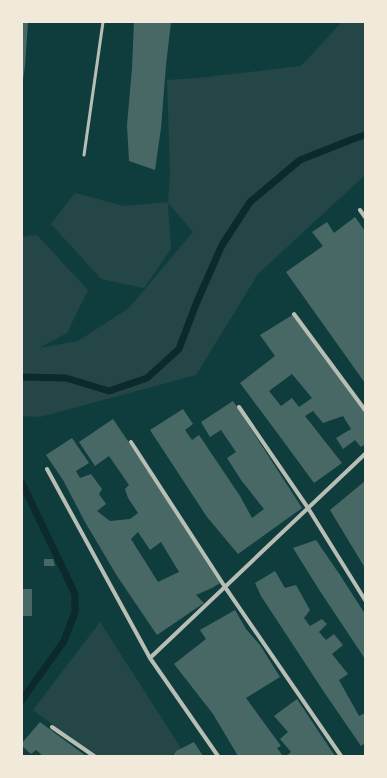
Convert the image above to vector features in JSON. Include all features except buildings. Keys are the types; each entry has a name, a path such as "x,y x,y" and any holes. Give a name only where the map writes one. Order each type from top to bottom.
{"street":[{"path":"360,210 365,217"},
{"path":"294,314 365,410"},
{"path":"239,407 308,508 365,600"},
{"path":"130,442 225,586 341,756"},
{"path":"150,658 365,454"},
{"path":"48,469 150,658 218,756"},
{"path":"52,727 94,756"}],"lane":[{"path":"84,155 103,22"}],"shaded area":[{"path":"342,22 365,22 365,175 258,274 196,375 40,417 22,416 22,237 37,235 88,290 67,333 39,348 78,341 129,308 193,232 168,203 171,249 144,288 101,279 51,224 75,193 124,206 168,202 170,173 167,80 301,66"},
{"path":"100,622 181,748 170,756 96,756 33,710"}],"waterway":[{"path":"22,377 66,378 109,391 147,378 179,349 196,304 222,245 250,202 300,160 365,135"},
{"path":"22,483 75,594 75,612 64,641 22,700"}]}
